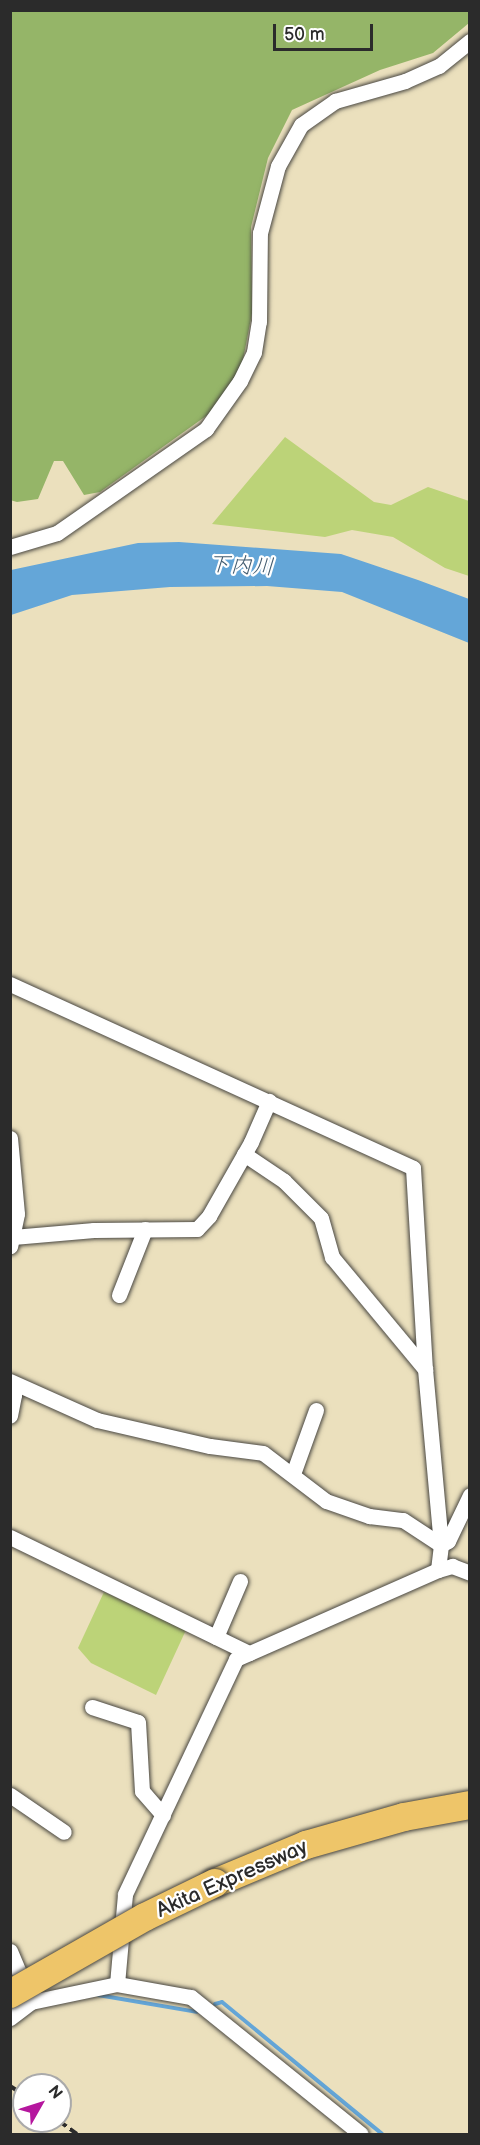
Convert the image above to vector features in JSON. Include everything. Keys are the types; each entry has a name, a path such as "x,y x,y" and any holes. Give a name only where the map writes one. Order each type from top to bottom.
{"highway":[{"name":"Akita Expressway","path":"21,1998 145,1917 215,1883 306,1845 404,1817 470,1804"}],"street":[{"path":"12,547 57,533 206,429 240,381 254,352 259,322 260,233 278,166 301,125 336,101 405,81 439,66 470,41"},
{"path":"10,984 413,1167 425,1370 441,1545 438,1570"},
{"path":"10,1138 17,1214 12,1242 145,1229 197,1229 209,1216 244,1154 269,1101"},
{"path":"244,1154 284,1181 321,1218 332,1257 425,1370"},
{"path":"119,1295 145,1229"},
{"path":"10,1381 97,1420 210,1446 263,1453 326,1501 369,1516 403,1520 441,1545"},
{"path":"10,1388 14,1395 10,1416"},
{"path":"293,1474 316,1410"},
{"path":"441,1545 448,1541 470,1496"},
{"path":"10,1537 249,1653"},
{"path":"117,1984 125,1894 236,1659 438,1570 453,1566 470,1573"},
{"path":"216,1636 240,1581"},
{"path":"92,1707 138,1722 142,1791 163,1815"},
{"path":"10,1795 64,1832"},
{"path":"10,1951 21,1998 10,2018"},
{"path":"21,1998 117,1984 198,2002 361,2134"}],"green space":[{"path":"10,11 470,11 469,23 433,53 380,70 292,110 268,158 251,227 252,313 242,365 213,411 100,492 84,495 63,461 54,461 38,499 17,502 10,500"},
{"path":"285,437 374,502 391,505 428,487 469,501 469,576 445,568 393,537 352,530 325,537 212,524"},
{"path":"104,1592 186,1630 156,1695 91,1663 78,1648"}],"water":[{"name":"下内川","path":"179,542 341,554 418,580 469,599 469,643 342,592 267,586 170,587 72,595 11,615 11,570 138,543"}],"waterway":[{"path":"98,1995 197,2012"},
{"path":"215,2004 222,2002 382,2134"}],"railway":[{"path":"72,2130 77,2134"}]}
